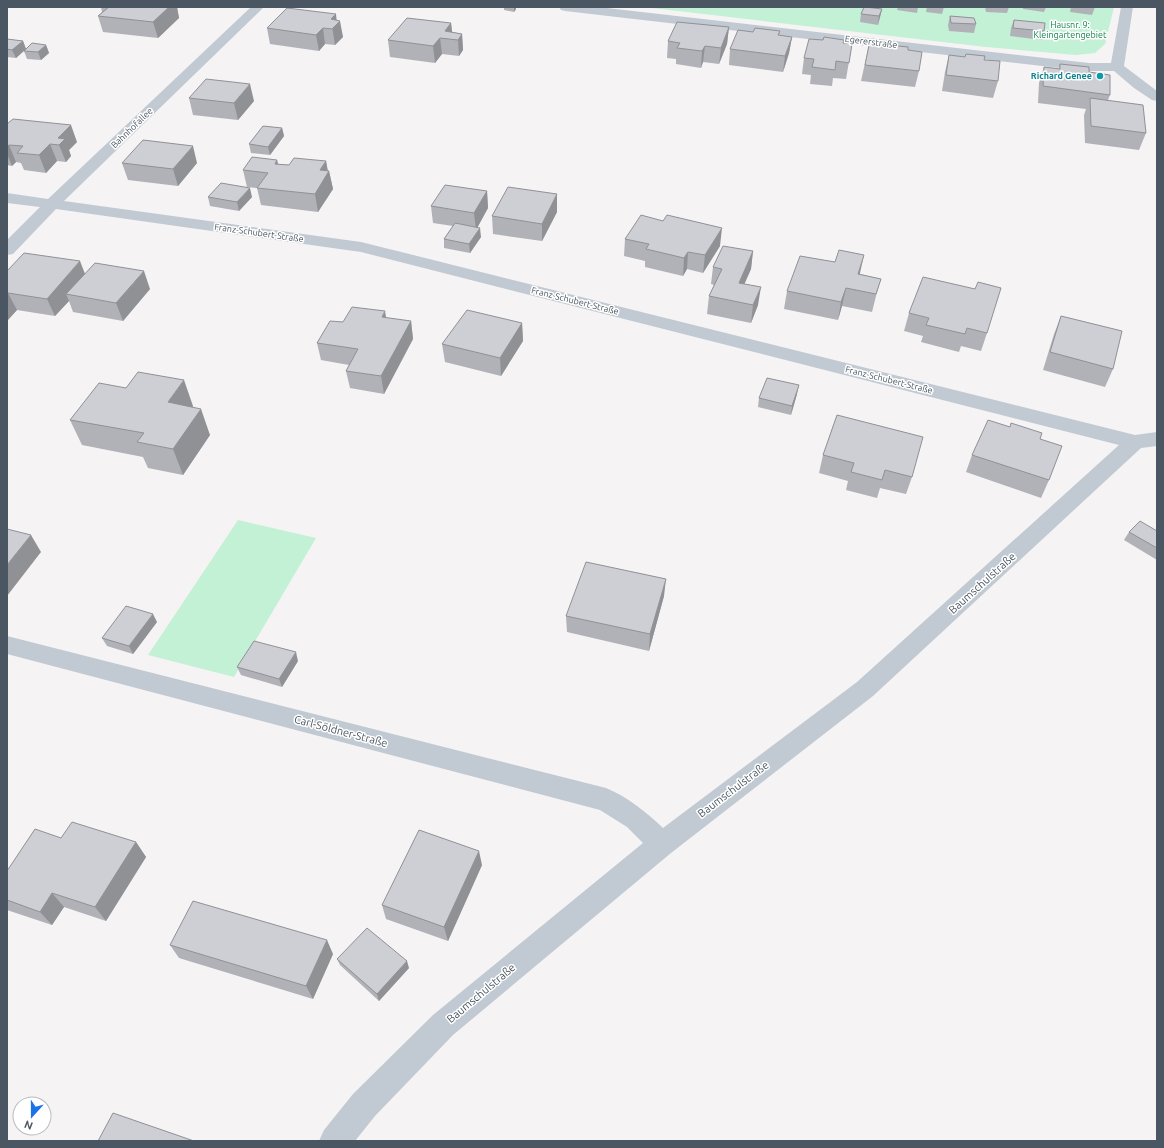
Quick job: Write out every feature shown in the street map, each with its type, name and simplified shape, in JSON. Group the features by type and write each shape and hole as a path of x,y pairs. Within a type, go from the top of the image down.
{"street":[{"name":"Bahnhofallee","path":"7,250 52,204 258,7"},
{"name":"Egererstraße","path":"565,7 1052,63 1089,67 1117,67"},
{"path":"1126,7 1117,67 1157,97"},
{"name":"Franz-Schubert-Straße","path":"7,198 361,247 1146,441"},
{"name":"Baumschulstraße","path":"336,1141 364,1105 442,1025 662,844 865,689 1146,441"},
{"name":"Carl-Söldner-Straße","path":"7,645 606,800 636,819 662,844"}],"green space":[{"name":"Hausnr. 9: Kleingartengebiet","path":"643,7 1114,7 1105,44 1095,53 1076,55 986,47"},
{"path":"238,520 316,538 234,677 148,655"}],"building":[{"path":"109,7 169,7 153,22 98,16"},
{"path":"864,7 882,9 879,16 861,14"},
{"path":"287,8 336,14 331,19 340,21 332,29 323,28 316,35 267,28"},
{"path":"950,16 974,18 976,24 951,23"},
{"path":"407,18 451,23 445,31 462,34 458,40 440,38 433,46 388,40"},
{"path":"1014,20 1045,23 1044,31 1013,28"},
{"path":"677,22 729,27 721,48 705,46 702,51 677,48 680,43 668,41"},
{"path":"755,28 780,31 778,35 792,37 785,56 730,49 738,30 753,32"},
{"path":"824,37 844,40 843,43 852,44 849,63 836,61 835,70 812,67 814,59 804,58 809,39 823,40"},
{"path":"7,39 23,41 12,50 7,49"},
{"path":"32,43 46,45 38,52 24,51"},
{"path":"869,45 888,48 888,45 908,47 908,50 922,52 919,71 865,65"},
{"path":"966,54 985,56 984,60 1000,61 998,81 946,75 949,55 965,57"},
{"path":"1060,64 1089,67 1089,72 1110,75 1110,95 1043,86 1044,67 1060,69"},
{"path":"206,79 250,84 234,103 189,98"},
{"path":"1090,98 1143,105 1146,133 1091,126"},
{"path":"13,119 71,125 58,138 65,139 59,145 50,144 39,155 17,153 23,146 9,145 7,147 7,124"},
{"path":"263,126 282,128 268,147 249,144"},
{"path":"143,140 193,146 173,169 122,163"},
{"path":"252,157 277,160 275,164 289,165 294,158 326,161 320,170 329,171 315,194 257,188 268,173 243,170"},
{"path":"221,183 250,188 237,202 208,197"},
{"path":"445,185 487,191 474,213 431,206"},
{"path":"508,187 557,194 542,224 492,216"},
{"path":"641,215 663,221 667,215 722,228 705,255 688,252 684,258 646,249 649,244 625,239"},
{"path":"455,223 480,228 469,244 444,239"},
{"path":"723,246 753,251 739,283 761,287 753,305 709,296 722,269 713,267"},
{"path":"839,250 864,255 858,274 881,279 876,294 846,288 841,302 787,291 800,256 835,262"},
{"path":"24,253 80,261 47,299 7,294 7,271"},
{"path":"95,263 144,271 116,303 66,294"},
{"path":"923,277 975,289 978,282 1001,288 987,333 967,328 965,334 926,325 929,318 909,313"},
{"path":"352,307 385,311 382,317 411,321 381,376 346,371 358,349 317,343 330,321 343,322"},
{"path":"467,310 522,323 500,358 442,344"},
{"path":"1061,316 1122,331 1113,369 1050,352"},
{"path":"138,372 184,380 168,402 201,409 173,449 137,442 144,433 70,420 99,383 126,388"},
{"path":"767,378 799,385 792,406 759,398"},
{"path":"837,415 923,437 912,477 885,470 882,480 851,472 854,463 823,455"},
{"path":"988,420 1010,427 1011,423 1042,433 1040,439 1062,446 1049,480 972,455"},
{"path":"1140,521 1157,531 1157,548 1129,532"},
{"path":"7,529 31,535 7,565"},
{"path":"586,562 666,579 650,634 566,616"},
{"path":"126,606 153,614 129,646 102,638"},
{"path":"254,641 296,652 279,679 237,667"},
{"path":"72,822 136,842 95,907 52,893 40,912 7,900 7,871 35,829 61,838"},
{"path":"419,830 479,851 444,927 382,905"},
{"path":"193,901 327,940 306,986 170,945"},
{"path":"367,928 407,961 377,994 337,959"},
{"path":"113,1113 194,1141 98,1141"}],"place":[{"name":"Richard Genee","path":"1100,76"}]}
